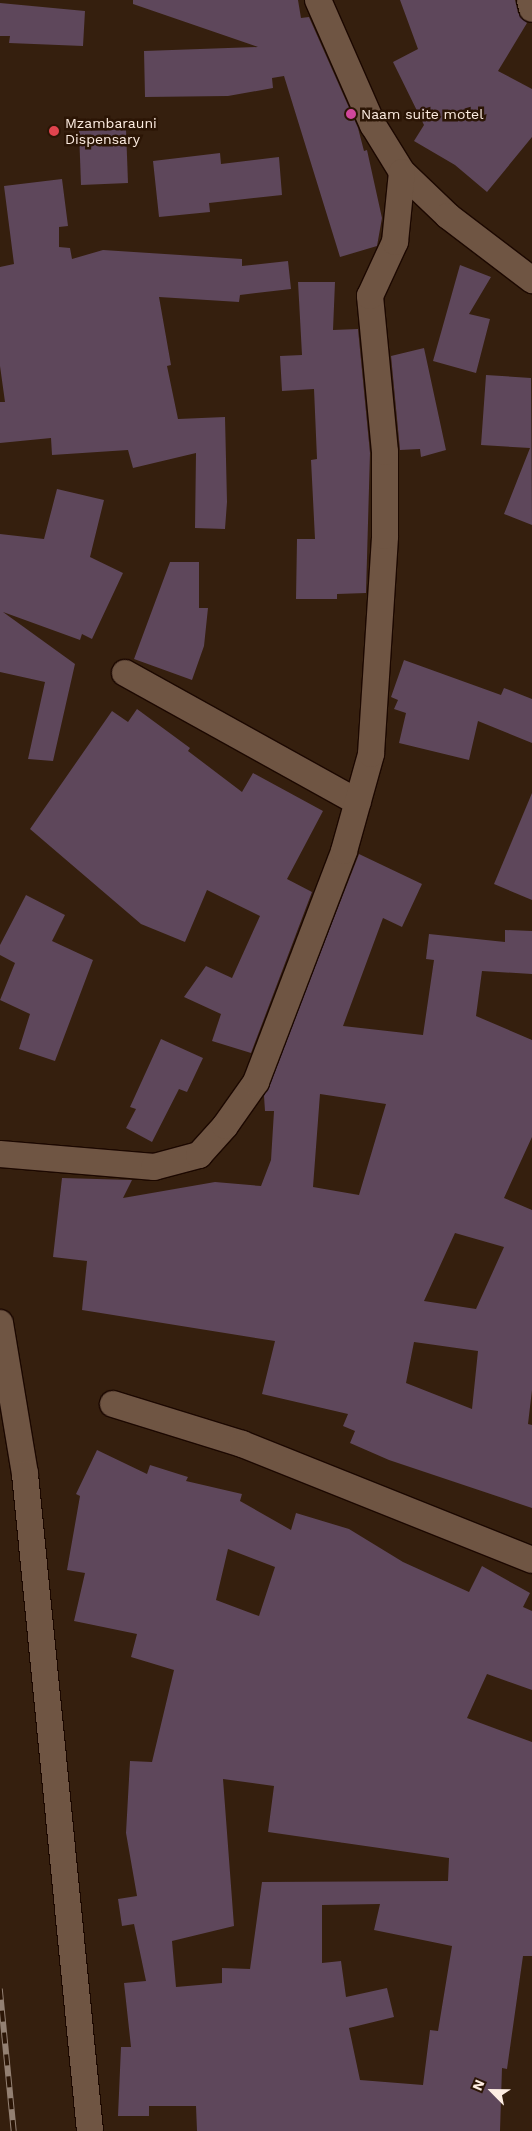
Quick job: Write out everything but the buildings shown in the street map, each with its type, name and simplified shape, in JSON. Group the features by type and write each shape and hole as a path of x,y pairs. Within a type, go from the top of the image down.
{"street":[{"path":"318,0 373,125 402,172 448,216 532,280"},
{"path":"530,0 532,8"},
{"path":"0,1154 154,1167 199,1155 225,1126 256,1082 344,851 371,754 386,536 385,452 370,296 395,242 402,172"},
{"path":"125,673 358,802"},
{"path":"0,1322 25,1474 90,2131"},
{"path":"113,1404 242,1444 532,1560"}],"railway":[{"path":"0,1989 14,2131"}],"place":[{"name":"Naam suite motel","path":"351,114"},
{"name":"Mzambarauni Dispensary","path":"54,131"}]}
